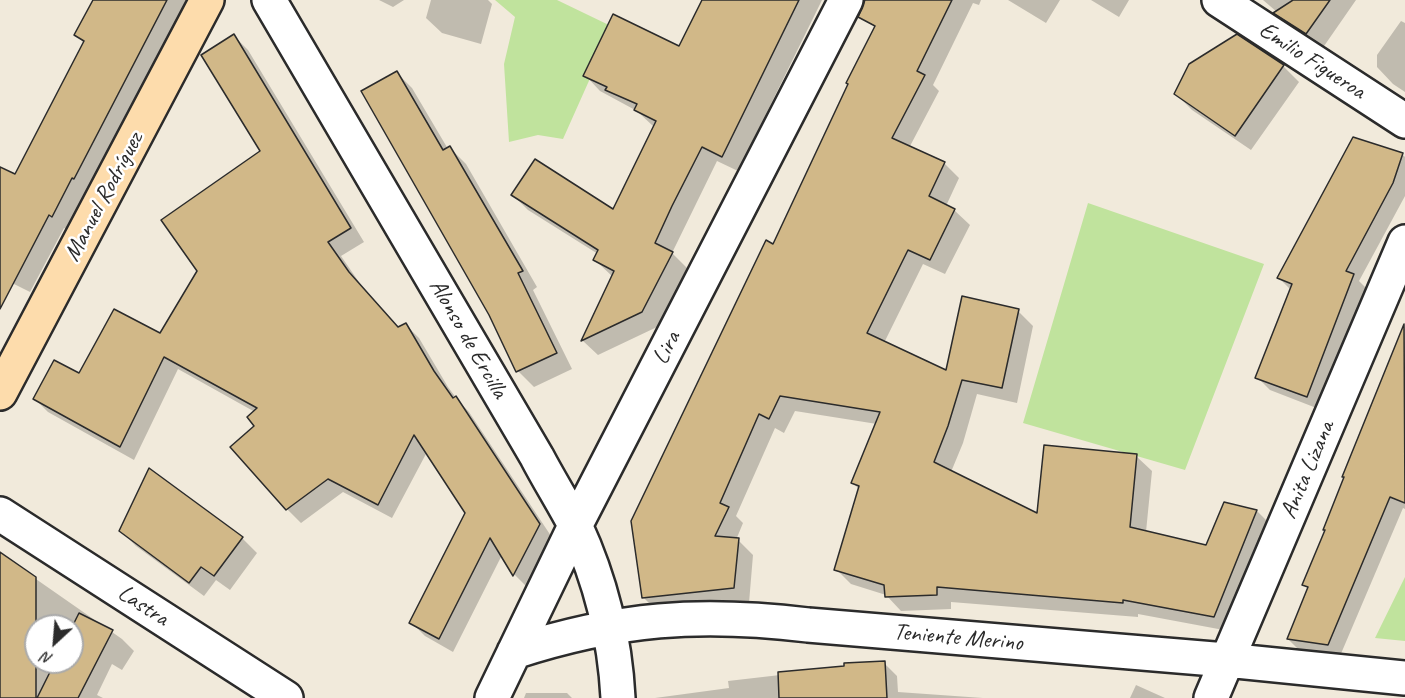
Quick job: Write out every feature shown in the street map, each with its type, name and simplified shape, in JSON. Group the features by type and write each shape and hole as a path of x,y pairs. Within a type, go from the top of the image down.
{"main road":[{"name":"Manuel Rodríguez","path":"0,393 207,0"}],"street":[{"name":"Alonso de Ercilla","path":"269,0 575,526 595,575 609,627 617,673 618,698"},
{"name":"Lira","path":"492,698 575,526 846,0"},
{"name":"Emilio Figueroa","path":"1219,0 1405,121"},
{"name":"Anita Lizana","path":"1211,698 1405,242"},
{"name":"Lastra","path":"0,514 286,698"},
{"name":"Teniente Merino","path":"514,652 561,637 658,620 759,619 808,626 1226,660 1405,678"}],"green space":[{"path":"495,0 557,0 613,27 563,139 538,135 509,142 504,64 515,17"},
{"path":"1088,203 1264,264 1185,470 1023,423"},
{"path":"1405,577 1405,641 1375,638"}],"building":[{"path":"93,0 167,0 74,179 72,178 52,217 49,215 0,309 0,167 15,174 84,41 74,35"},
{"path":"702,0 799,0 722,157 702,147 672,206 655,243 673,252 642,312 581,341 614,271 593,260 598,250 511,195 535,159 613,209 656,121 634,110 637,104 605,90 607,87 583,76 613,14 679,46"},
{"path":"865,0 952,0 917,71 925,75 892,138 945,162 929,196 955,209 930,260 908,250 867,333 946,370 962,296 1019,309 1002,388 962,380 934,462 1037,513 1044,445 1137,454 1130,527 1206,545 1224,502 1257,510 1214,617 1123,600 1123,603 937,587 937,595 885,597 884,585 834,570 859,486 851,483 880,412 780,396 769,419 759,414 720,503 729,507 715,536 739,538 734,588 642,598 631,521 766,240 773,244 848,84 846,83 875,26 858,17"},
{"path":"1293,0 1330,0 1306,34 1273,13"},
{"path":"234,34 351,228 328,242 349,272 398,327 406,323 434,371 453,398 456,396 540,524 513,576 490,538 439,639 409,623 465,513 414,435 378,505 328,479 286,510 230,447 254,426 247,417 257,408 164,357 120,447 33,399 54,360 79,373 114,309 160,333 197,271 161,220 260,151 201,55"},
{"path":"1237,34 1284,65 1235,136 1174,94 1189,64"},
{"path":"397,71 443,150 450,146 523,271 518,273 557,353 516,372 489,315 361,91"},
{"path":"1353,137 1403,153 1393,183 1346,271 1354,274 1307,397 1255,378 1292,284 1277,278"},
{"path":"1404,324 1405,503 1390,497 1328,645 1287,639 1308,587 1302,585 1325,530 1323,530 1344,477 1342,477"},
{"path":"149,468 243,537 214,576 201,567 189,583 119,531"},
{"path":"0,552 36,577 36,614 24,614 24,674 36,674 36,698 0,698"},
{"path":"84,616 113,630 78,698 37,698 49,674 84,674"},
{"path":"885,661 887,698 779,698 778,672 844,666 844,663"}]}
